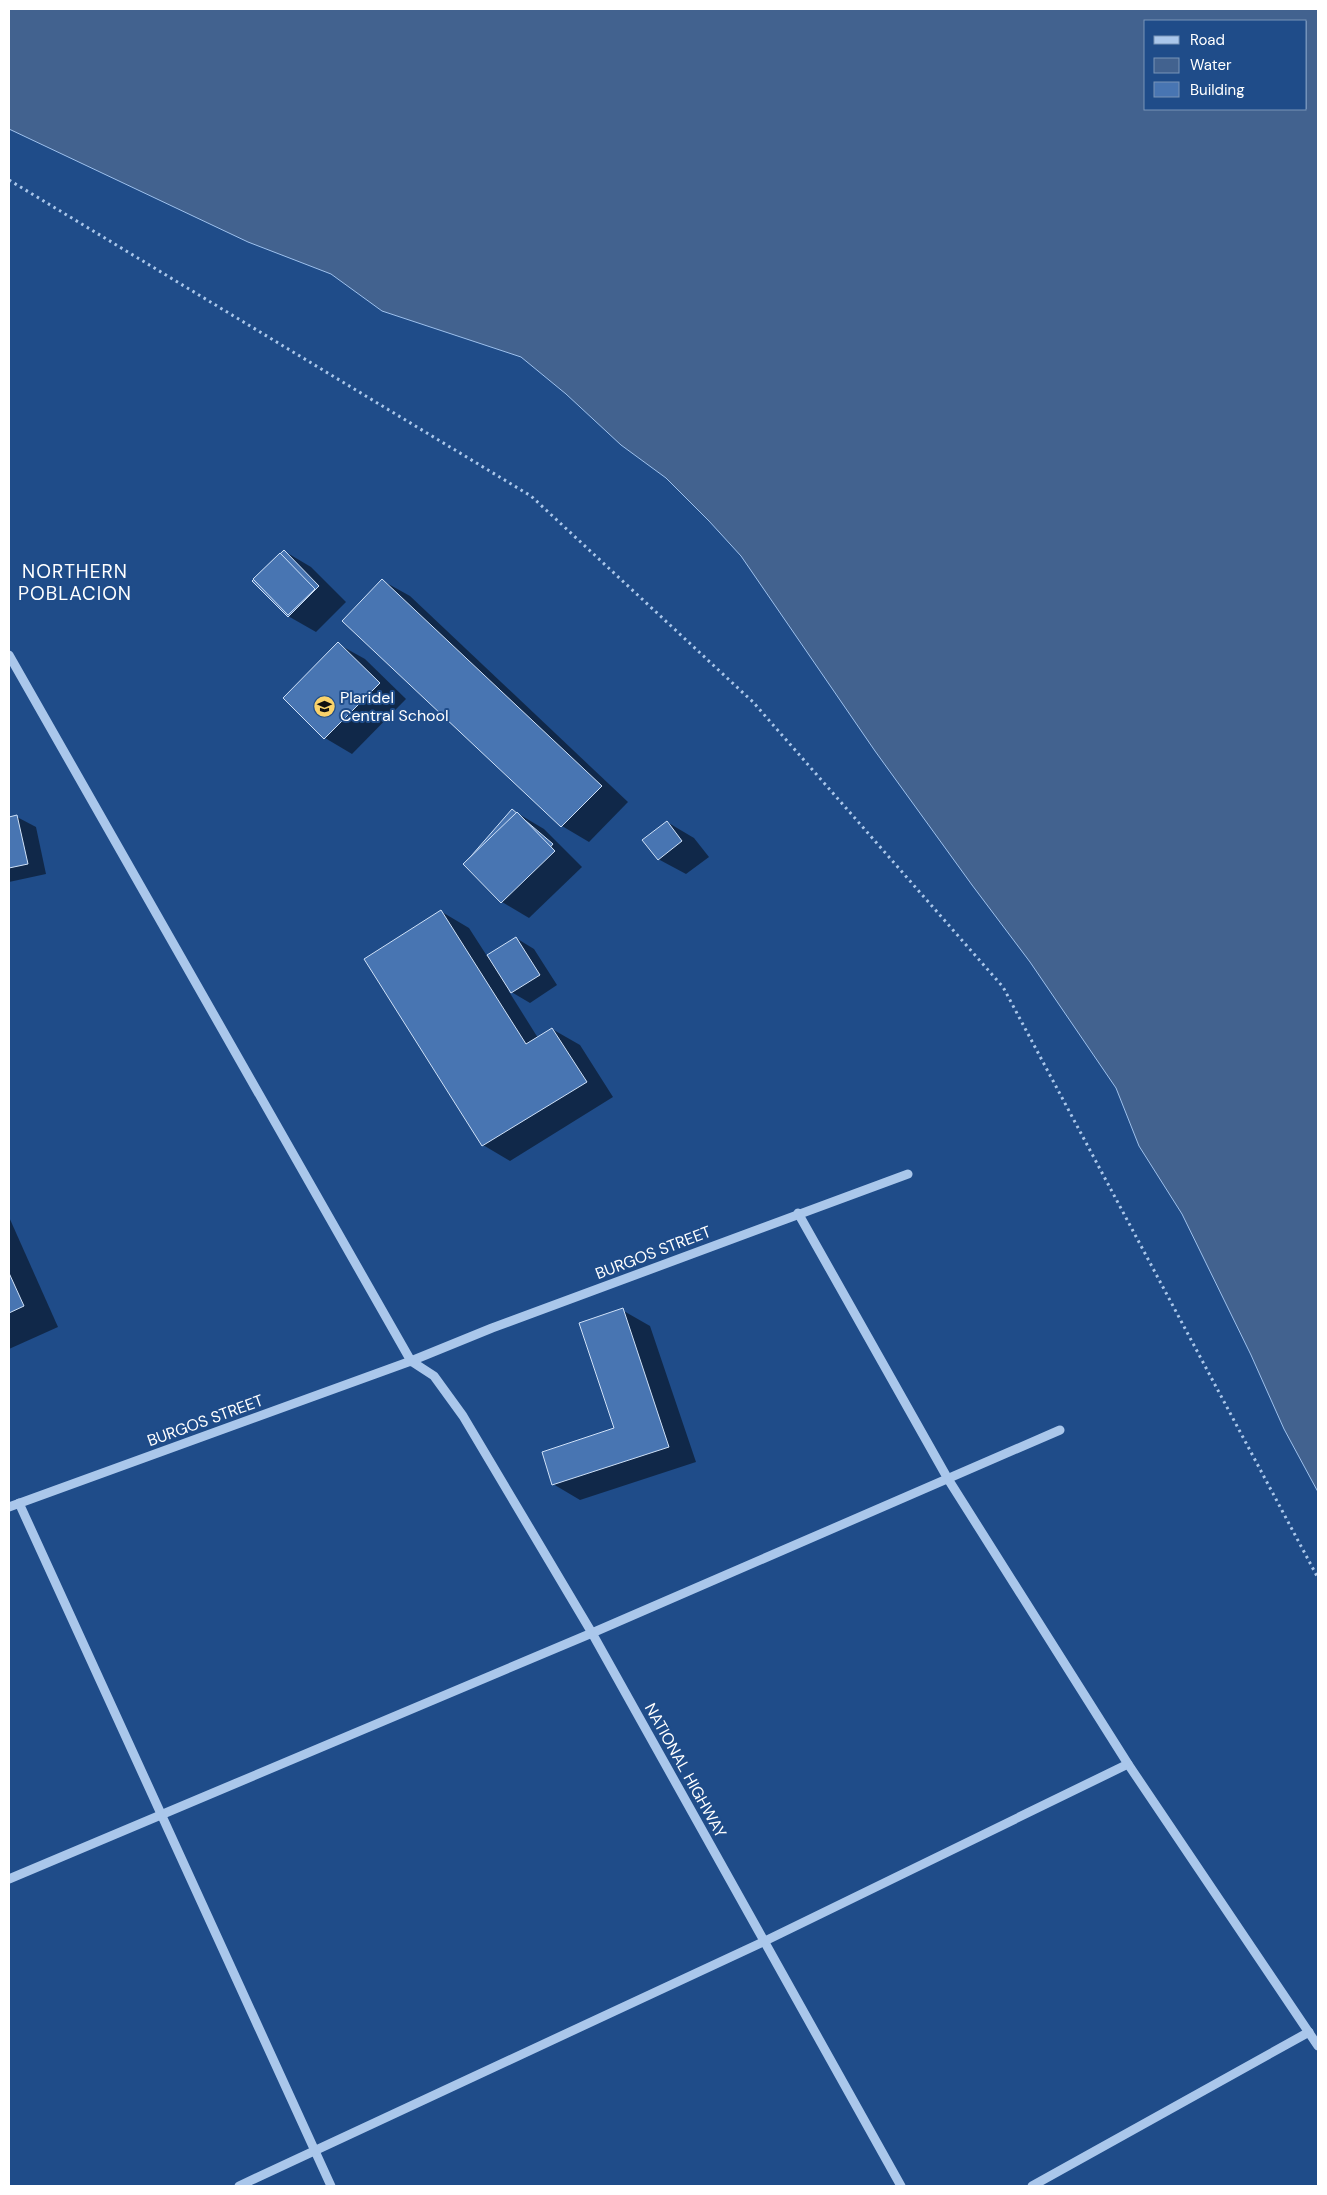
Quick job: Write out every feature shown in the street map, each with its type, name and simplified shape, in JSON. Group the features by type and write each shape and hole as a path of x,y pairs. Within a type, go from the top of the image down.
{"street":[{"path":"9,655 411,1361"},
{"name":"BURGOS STREET","path":"9,1507 411,1361 492,1328 798,1213 908,1174"},
{"path":"798,1213 948,1479 1128,1764 1318,2046"},
{"name":"NATIONAL HIGHWAY","path":"411,1361 434,1376 463,1416 592,1633 901,2186"},
{"path":"9,1879 592,1633 1060,1430"},
{"path":"19,1503 331,2186"},
{"path":"239,2186 765,1942 1128,1764"},
{"path":"1032,2186 1309,2032"}],"path":[{"path":"9,180 531,496 753,702 1003,987 1318,1578"}],"water":[{"path":"9,9 1318,9 1318,1492 1284,1429 1251,1355 1182,1214 1139,1146 1116,1088 1030,962 875,751 741,556 666,478 621,445 566,394 521,357 382,311 331,274 248,242 9,129"}],"building":[{"path":"284,550 319,586 288,617 252,581"},
{"path":"280,553 315,589 288,615 253,579"},
{"path":"382,579 602,786 561,827 342,621"},
{"path":"338,642 380,683 324,739 283,698"},
{"path":"512,809 553,844 505,899 465,863"},
{"path":"517,812 555,851 501,903 463,864"},
{"path":"17,815 28,864 9,868 9,817"},
{"path":"667,821 682,841 658,860 642,840"},
{"path":"441,910 526,1044 552,1028 587,1082 482,1146 364,959"},
{"path":"516,937 540,975 511,993 487,955"},
{"path":"9,1273 24,1306 9,1313"},
{"path":"623,1308 669,1447 552,1485 542,1452 614,1428 579,1323"}],"place":[{"name":"Plaridel Central School","path":"324,706"}],"district":[{"name":"NORTHERN POBLACION","path":"75,582"}]}
